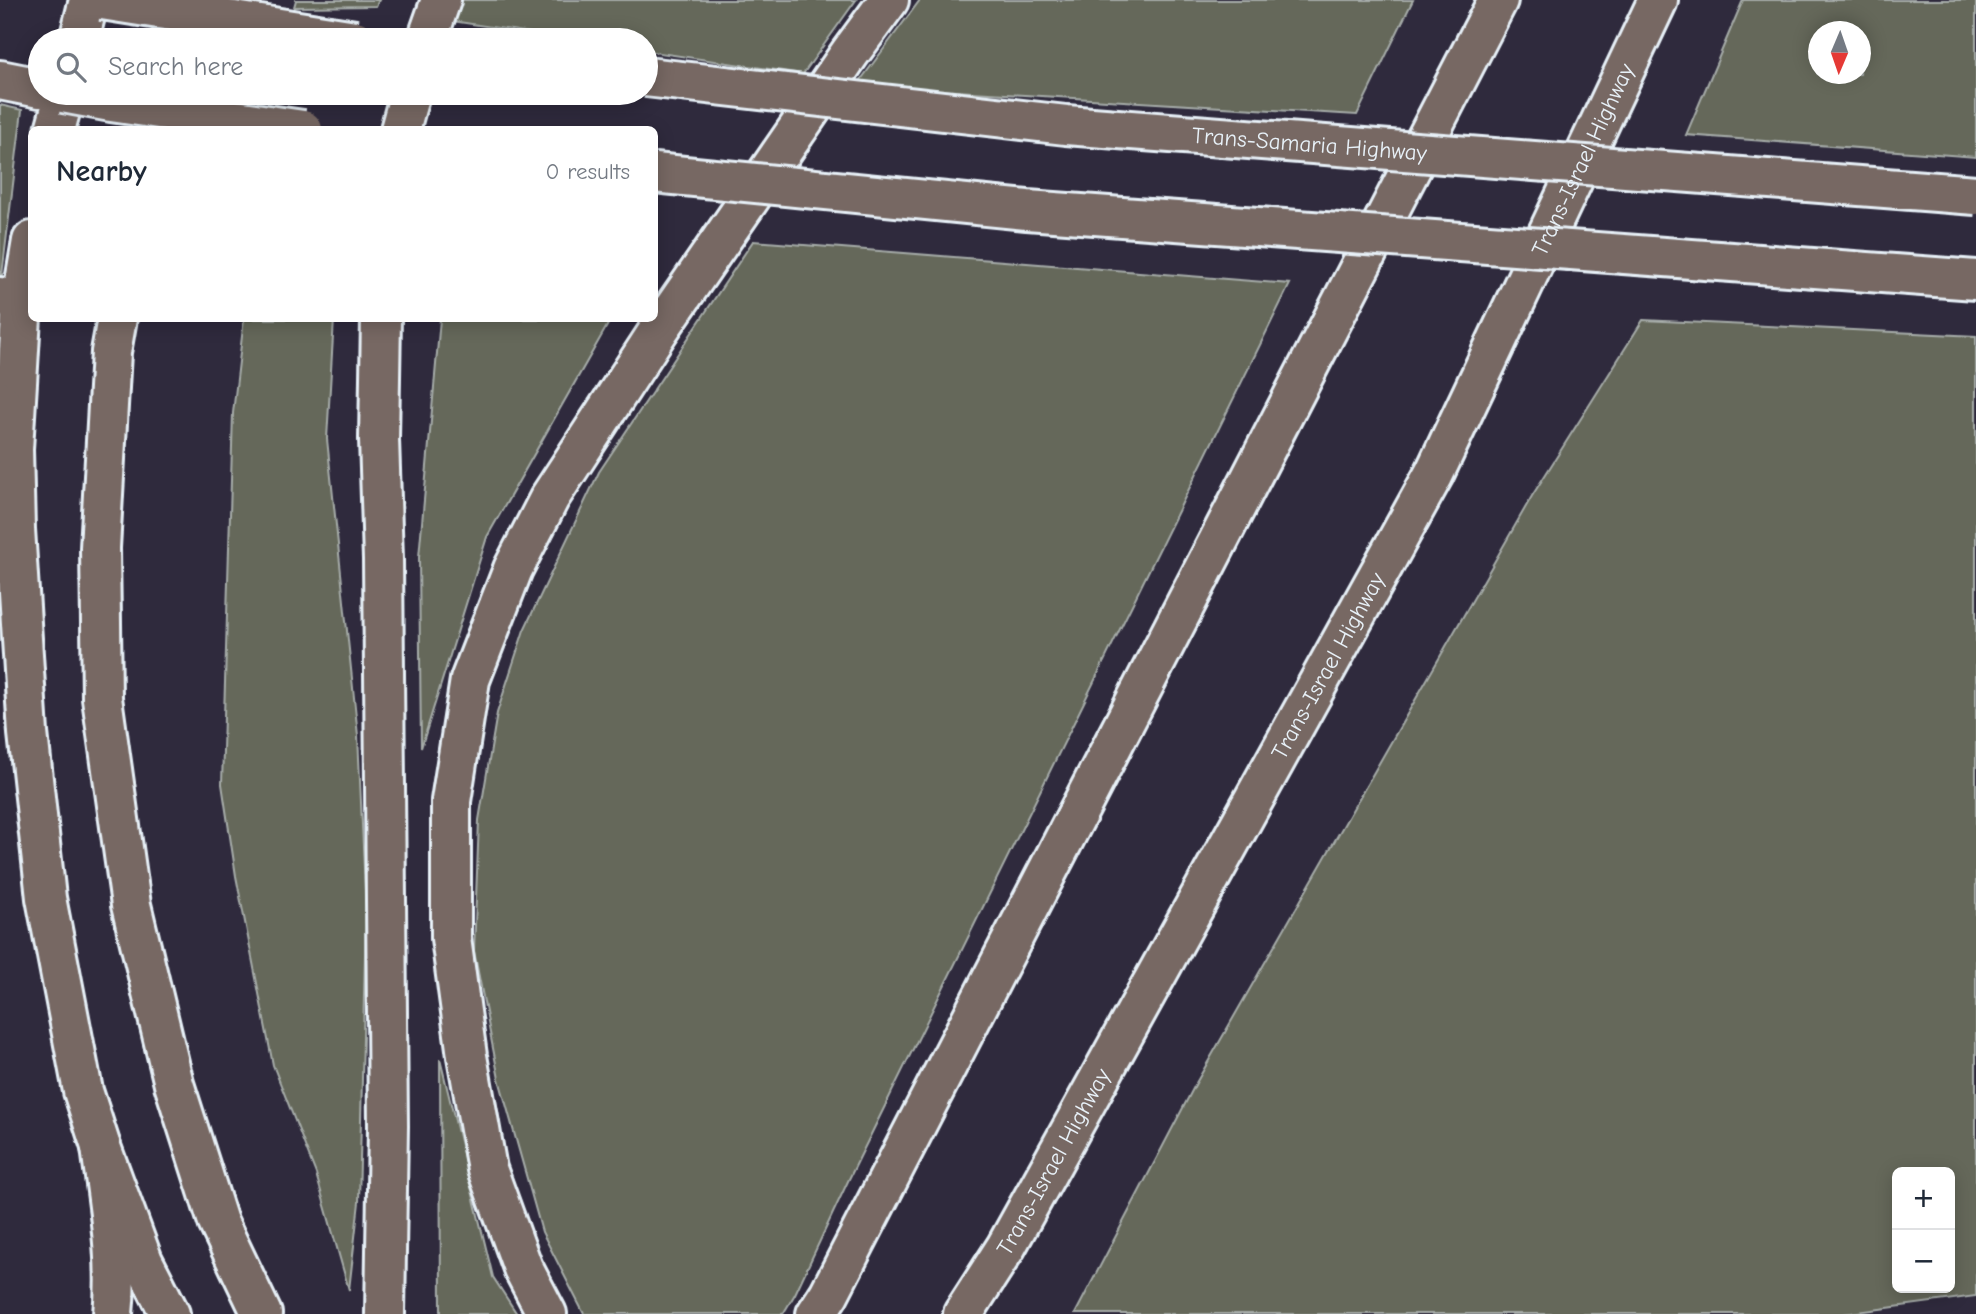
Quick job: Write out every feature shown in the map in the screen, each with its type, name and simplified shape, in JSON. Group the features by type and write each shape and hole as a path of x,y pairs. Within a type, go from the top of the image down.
{"main road":[{"path":"82,28 89,0"},
{"path":"102,0 279,28"},
{"path":"175,28 185,0"},
{"path":"431,28 441,0"},
{"path":"547,1314 523,1268 487,1169 467,1056 451,938 451,802 470,680 513,569 550,497 659,330 889,0"},
{"path":"816,1314 829,1294 1498,0"},
{"name":"Trans-Israel Highway","path":"963,1314 1006,1248 1434,474 1658,0"},
{"name":"Trans-Samaria Highway","path":"658,78 1066,125 1976,194"},
{"path":"0,80 28,86"},
{"path":"56,126 61,105"},
{"path":"132,105 276,126"},
{"path":"151,126 155,105"},
{"path":"401,126 407,105"},
{"path":"658,173 1027,209 1976,281"},
{"path":"28,258 18,299 13,449 15,529 28,733 46,898 83,1091 143,1261 170,1314"},
{"path":"116,322 111,352 100,548 102,698 131,905 174,1084 218,1222 262,1314"},
{"path":"381,322 379,439 383,559 388,1126 385,1314"},
{"path":"0,401 13,449"},
{"path":"101,1147 113,1242 116,1289 113,1314"}],"green space":[{"path":"296,0 379,0 376,6 294,7"},
{"path":"461,0 856,0 803,74 658,53 658,28 498,28 452,21"},
{"path":"920,0 1413,0 1357,115 857,85"},
{"path":"1743,0 1976,0 1976,157 1686,135"},
{"path":"0,105 22,110 2,275 0,275"},
{"path":"753,241 1290,284 783,1314 584,1314 542,1232 499,1079 474,951 479,820 497,713 524,630 599,472"},
{"path":"1643,320 1976,336 1976,1296 1843,1314 1075,1314 1196,1083 1532,496"},
{"path":"244,322 334,322 327,439 358,736 366,913 359,1202 349,1290 316,1174 273,1065 236,876 222,784 233,413"},
{"path":"440,322 609,322 487,537 421,748 419,557"},
{"path":"440,1059 493,1277 517,1314 441,1314"}]}
